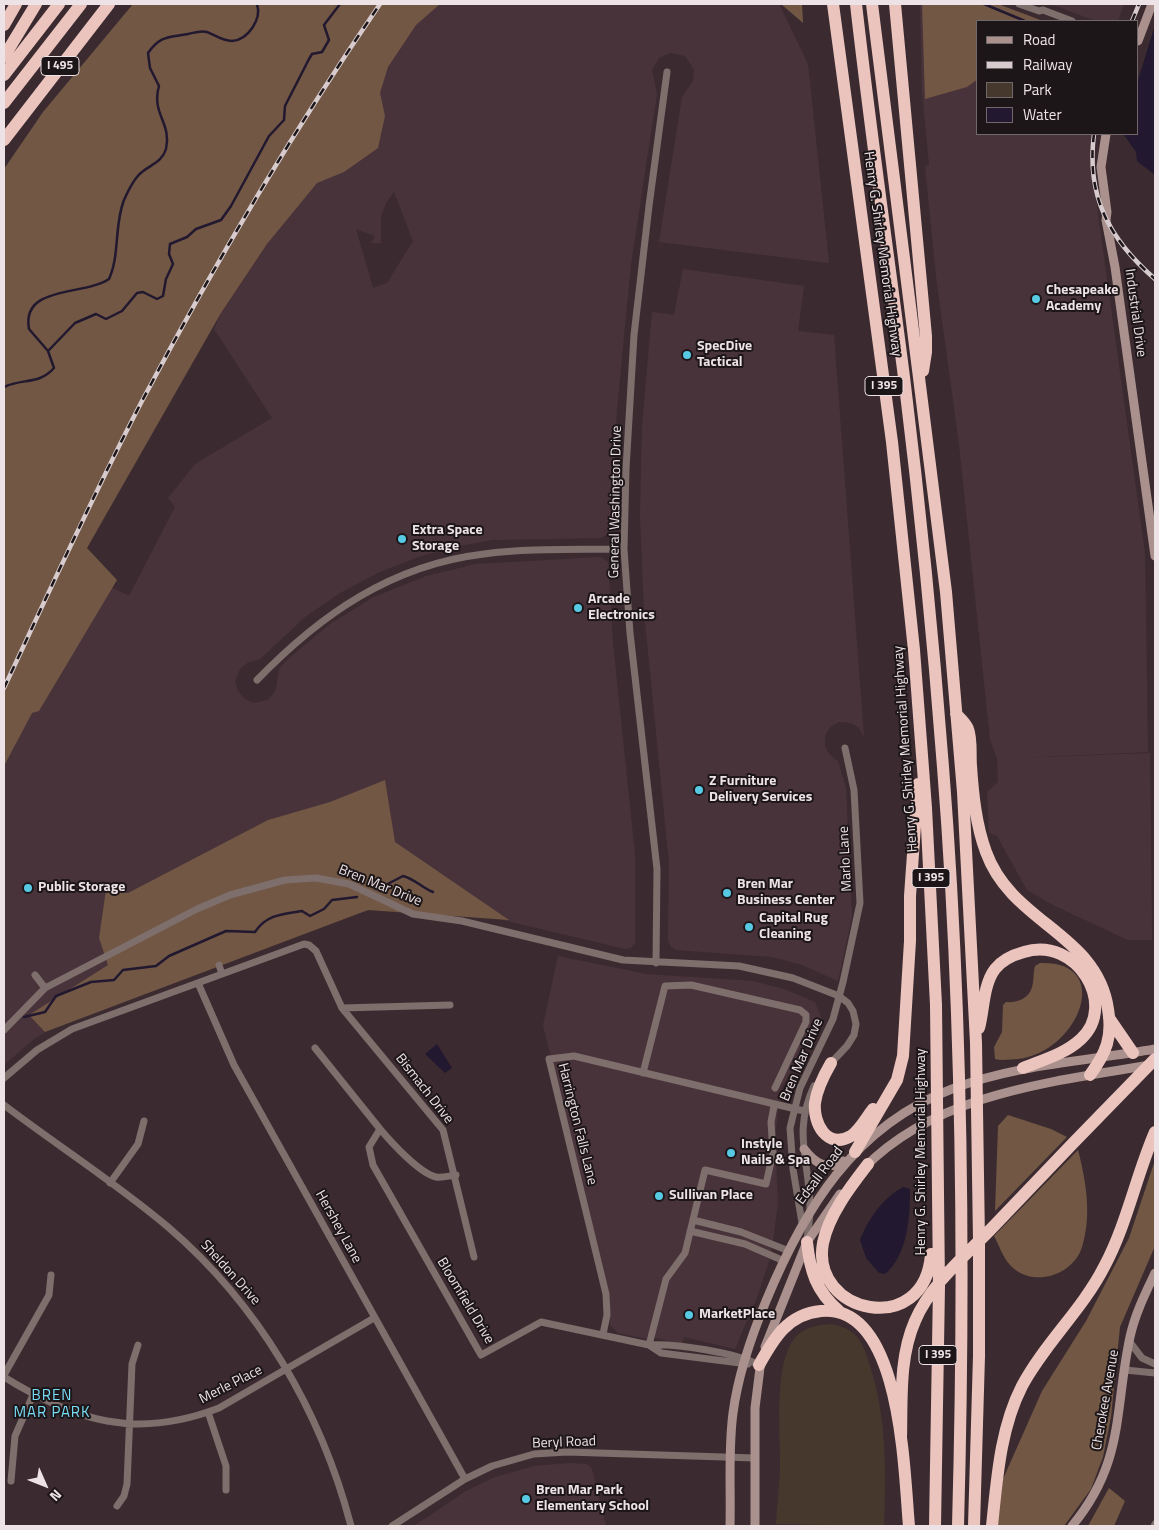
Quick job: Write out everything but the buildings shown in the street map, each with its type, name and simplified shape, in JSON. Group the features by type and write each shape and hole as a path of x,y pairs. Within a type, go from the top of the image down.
{"highway":[{"path":"4,25 16,4"},
{"path":"4,57 36,4"},
{"path":"4,75 59,4"},
{"path":"4,103 80,4"},
{"name":"I 495","path":"4,140 109,4"},
{"path":"829,4 835,22"},
{"name":"Henry G. Shirley Memorial Highway","path":"833,4 892,442 914,650 922,751 936,1005 938,1381 935,1526"},
{"path":"856,4 920,517 943,768 956,982 960,1132 963,1284 958,1526"},
{"name":"Henry G. Shirley Memorial Highway","path":"872,4 921,380 946,592 956,714 976,1042 979,1356 974,1526"},
{"path":"895,4 926,336 926,352 921,380"},
{"path":"956,714 968,728 974,801 986,852 994,868 1002,882 1020,904 1065,939 1090,963 1107,997 1110,1029 1104,1056 1090,1075"},
{"path":"852,1155 897,1080 903,1056 906,1024 910,896 922,751"},
{"path":"976,1042 985,995 995,970 1012,955 1034,949 1054,950 1072,960 1088,978 1094,998 1089,1029 1081,1039 1063,1052 1023,1068"},
{"path":"1110,1018 1133,1053"},
{"path":"831,1063 819,1088 816,1101 816,1118 824,1134 839,1139 846,1138 857,1131 890,1081 906,1024"},
{"path":"901,1438 903,1371 914,1322 925,1302 941,1282 1010,1208 1155,1059"},
{"path":"992,1526 998,1470 1012,1410 1022,1386 1090,1292 1104,1268 1126,1218 1155,1132"},
{"path":"868,1164 852,1184 829,1225 823,1250 826,1273 837,1290 850,1300 865,1306 880,1308 898,1304 920,1291 927,1280 930,1267 936,1184"},
{"path":"807,1242 812,1276 818,1290 843,1314 865,1328 878,1348 890,1380 901,1438 908,1526"},
{"path":"759,1365 773,1339 797,1317 810,1312 829,1310 843,1314"}],"main road":[{"path":"1139,38 1152,4"},
{"name":"Industrial Drive","path":"1106,135 1101,167 1107,212 1106,220 1116,276 1155,556"},
{"name":"Edsall Road","path":"730,1526 730,1457 733,1413 745,1361 756,1327 784,1261 810,1208 852,1155 894,1120 950,1090 1023,1068 1155,1049"},
{"name":"Edsall Road","path":"756,1526 755,1408 759,1365 775,1318 807,1242 827,1210 868,1164 898,1138 954,1108 1038,1084 1155,1064"},
{"path":"804,1149 816,1162 827,1166 839,1164 852,1155"},
{"path":"802,1223 807,1242"},
{"name":"Cherokee Avenue","path":"1072,1526 1091,1503 1105,1474 1117,1431 1129,1341 1140,1303 1155,1273"}],"street":[{"path":"1019,4 1039,11 1043,10 1069,20"},
{"name":"General Washington Drive","path":"656,963 657,869 630,633 624,549 626,469 634,335 667,72"},
{"path":"257,680 296,640 326,616 366,592 408,573 482,554 514,551 624,549"},
{"name":"Marlo Lane","path":"839,996 858,914 860,895 854,790 846,748"},
{"name":"Bren Mar Drive","path":"4,1030 45,988 208,904 230,895 299,878 325,878 349,884 413,914 462,921 623,960 762,970 793,978 839,996 848,1003 853,1011 856,1029 847,1046 816,1083 804,1111 802,1129 810,1208 807,1242"},
{"name":"Bismach Drive","path":"222,974 304,944 309,945 316,951 342,1008 443,1130 456,1175 474,1257"},
{"path":"4,1078 37,1050 72,1029 222,974 219,965"},
{"path":"35,975 45,988"},
{"name":"Hershey Lane","path":"198,983 234,1065 465,1479"},
{"path":"643,1073 665,986 691,985 800,1010 806,1015 806,1022 775,1088"},
{"name":"Bren Mar Drive","path":"802,1223 793,1169 790,1128 800,1088 827,1034 839,996"},
{"path":"342,1008 450,1005"},
{"path":"315,1048 395,1147 436,1177 456,1175"},
{"name":"Harrington Falls Lane","path":"603,1334 607,1315 606,1294 549,1059 574,1056 774,1106 804,1111"},
{"name":"Sheldon Drive","path":"4,1105 168,1227 211,1268 253,1318 288,1369 329,1455 351,1526"},
{"path":"649,1345 666,1278 671,1269 683,1258 705,1170 766,1184 773,1153 771,1122 774,1106"},
{"path":"110,1183 138,1144 144,1121"},
{"name":"Bloomfield Drive","path":"380,1129 369,1147 373,1165 480,1355 541,1322 649,1345 664,1344 759,1365"},
{"path":"693,1220 741,1232 789,1251"},
{"path":"690,1231 745,1244 784,1261"},
{"path":"4,1376 48,1296 51,1274"},
{"name":"Merle Place","path":"4,1376 33,1395 82,1416 130,1423 162,1422 208,1412 243,1396 374,1318"},
{"path":"1129,1341 1142,1358 1155,1364"},
{"path":"117,1506 124,1496 127,1484 132,1364 138,1345"},
{"path":"1125,1370 1155,1373"},
{"path":"11,1481 15,1436 33,1395"},
{"path":"208,1412 226,1466 226,1490"},
{"name":"Beryl Road","path":"392,1526 465,1479 492,1466 534,1454 567,1452 755,1458"}],"shaded area":[{"path":"133,4 440,4 416,25 388,67 380,93 385,116 378,148 344,172 317,183 267,244 221,313 87,548 117,580 39,711 32,713 4,766 4,169 43,112"},
{"path":"412,4 779,4 808,64 829,263 659,242 682,97 693,81 694,70 685,56 670,53 659,58 652,70 657,94 631,264 617,409 611,528 608,534 601,538 492,540 418,557 380,572 340,593 305,617 260,659 247,663 240,669 235,681 238,691 245,699 253,703 268,700 276,690 279,669 289,658 330,624 374,597 426,576 476,564 601,557 608,562 613,643 635,855 635,943 631,948 625,949 465,911 371,910 338,919 67,1019 34,1039 4,1065 4,752 87,575 129,596 175,507 168,498 195,464 272,418 214,329 221,313 267,244 288,218","holes":["394,192 413,241 387,283 373,288 356,229 375,236 371,243 381,243 381,216 386,203"]},
{"path":"781,4 802,4 803,23"},
{"path":"920,4 989,4 979,20 976,20 976,135 1096,135 1093,178 1145,553 1148,752 1016,758 1150,753 1152,940 1128,940 1055,906 1027,890 997,836 989,833 987,792 998,782 997,759 990,739 959,444 936,276 925,166 929,165 922,90"},
{"path":"922,4 998,4 1040,20 976,20 976,80 967,87 925,99"},
{"path":"1050,4 1124,4 1118,20 1093,20"},
{"path":"683,269 804,286 798,331 834,335 864,737 859,728 851,723 839,722 830,727 825,736 825,747 830,755 838,761 846,788 852,916 838,981 802,965 772,957 676,950 671,947 668,940 669,863 644,611 640,514 642,426 652,312 674,315"},
{"path":"385,780 395,842 509,920 368,910 45,1032 29,1015 108,965 99,938 106,890 128,893 268,820 330,802"},
{"path":"558,956 646,974 753,981 784,989 815,1002 822,1019 782,1087 779,1104 775,1138 778,1203 771,1255 758,1295 735,1349 684,1337 682,1344 648,1336 647,1339 618,1333 610,1325 610,1296 543,1025"},
{"path":"1040,963 1063,966 1077,976 1082,990 1080,1007 1072,1025 1058,1041 1040,1053 1018,1059 995,1059 994,1047 1002,1032 1003,1005 1006,1002 1014,1002 1028,995 1033,985 1035,966"},
{"path":"1008,1115 1051,1129 1067,1137 995,1211 998,1126"},
{"path":"1078,1150 1087,1198 1087,1223 1082,1247 1077,1257 1061,1272 1051,1276 1040,1277 1020,1273 1008,1263 994,1236"},
{"path":"1155,1160 1155,1246 1120,1327 1111,1417 1103,1457 1091,1489 1064,1526 996,1526 1003,1479 1042,1391 1086,1321 1129,1238"},
{"name":"Bren Mar Park Elementary School","path":"569,1463 587,1464 592,1469 606,1526 414,1526 466,1491 495,1477 534,1466"},
{"path":"1109,1488 1125,1501 1114,1526 1088,1526"}],"green space":[{"path":"832,1324 848,1330 861,1342 876,1386 884,1446 884,1526 776,1524 780,1470 779,1402 783,1366 787,1351 794,1339 802,1332 811,1327"}],"water":[{"path":"1155,25 1155,175 1137,161 1136,152 1124,135 1139,135 1139,77"},
{"path":"437,1044 452,1068 445,1073 425,1054"},
{"path":"903,1187 910,1189 908,1223 903,1246 893,1266 885,1274 879,1273 866,1258 860,1240 867,1224 877,1210 889,1197"}],"waterway":[{"path":"4,387 43,377 54,368 48,351 29,329 29,315 35,305 44,298 85,288 109,279 115,260 119,220 124,200 136,178 159,160 166,149 166,132 159,111 157,96 159,86 150,68 148,53 157,43 165,38 200,31 225,40 238,40 248,33 256,22 257,4"},
{"path":"48,351 75,323 96,314 106,319 122,311 137,293 143,292 157,299 163,296 166,279 173,264 169,254 170,244 187,237 196,229 221,220 231,206 269,136 284,120 285,106 309,59 312,54 322,52 329,40 324,25 340,4"},
{"path":"984,4 1023,20"},
{"path":"378,889 403,876 433,892"},
{"path":"24,1017 45,1012 56,996 91,982 114,980 123,970 156,966 169,956 226,931 255,932 259,926 275,916 302,911 310,916 324,909 332,900 357,897"}],"railway":[{"path":"4,688 106,472 169,350 255,199 316,100 380,4"},
{"path":"1132,20 1139,4"},
{"path":"1094,135 1092,156 1094,177 1104,215 1113,232 1125,248 1155,279"}],"place":[{"name":"Chesapeake Academy","path":"1036,299"},
{"name":"SpecDive Tactical","path":"687,355"},
{"name":"Extra Space Storage","path":"402,539"},
{"name":"Arcade Electronics","path":"578,608"},
{"name":"Z Furniture Delivery Services","path":"699,790"},
{"name":"Public Storage","path":"28,888"},
{"name":"Bren Mar Business Center","path":"727,893"},
{"name":"Capital Rug Cleaning","path":"749,927"},
{"name":"Instyle Nails & Spa","path":"731,1153"},
{"name":"Sullivan Place","path":"659,1196"},
{"name":"MarketPlace","path":"689,1315"},
{"name":"Bren Mar Park Elementary School","path":"526,1499"}],"district":[{"name":"BREN MAR PARK","path":"52,1404"}]}
